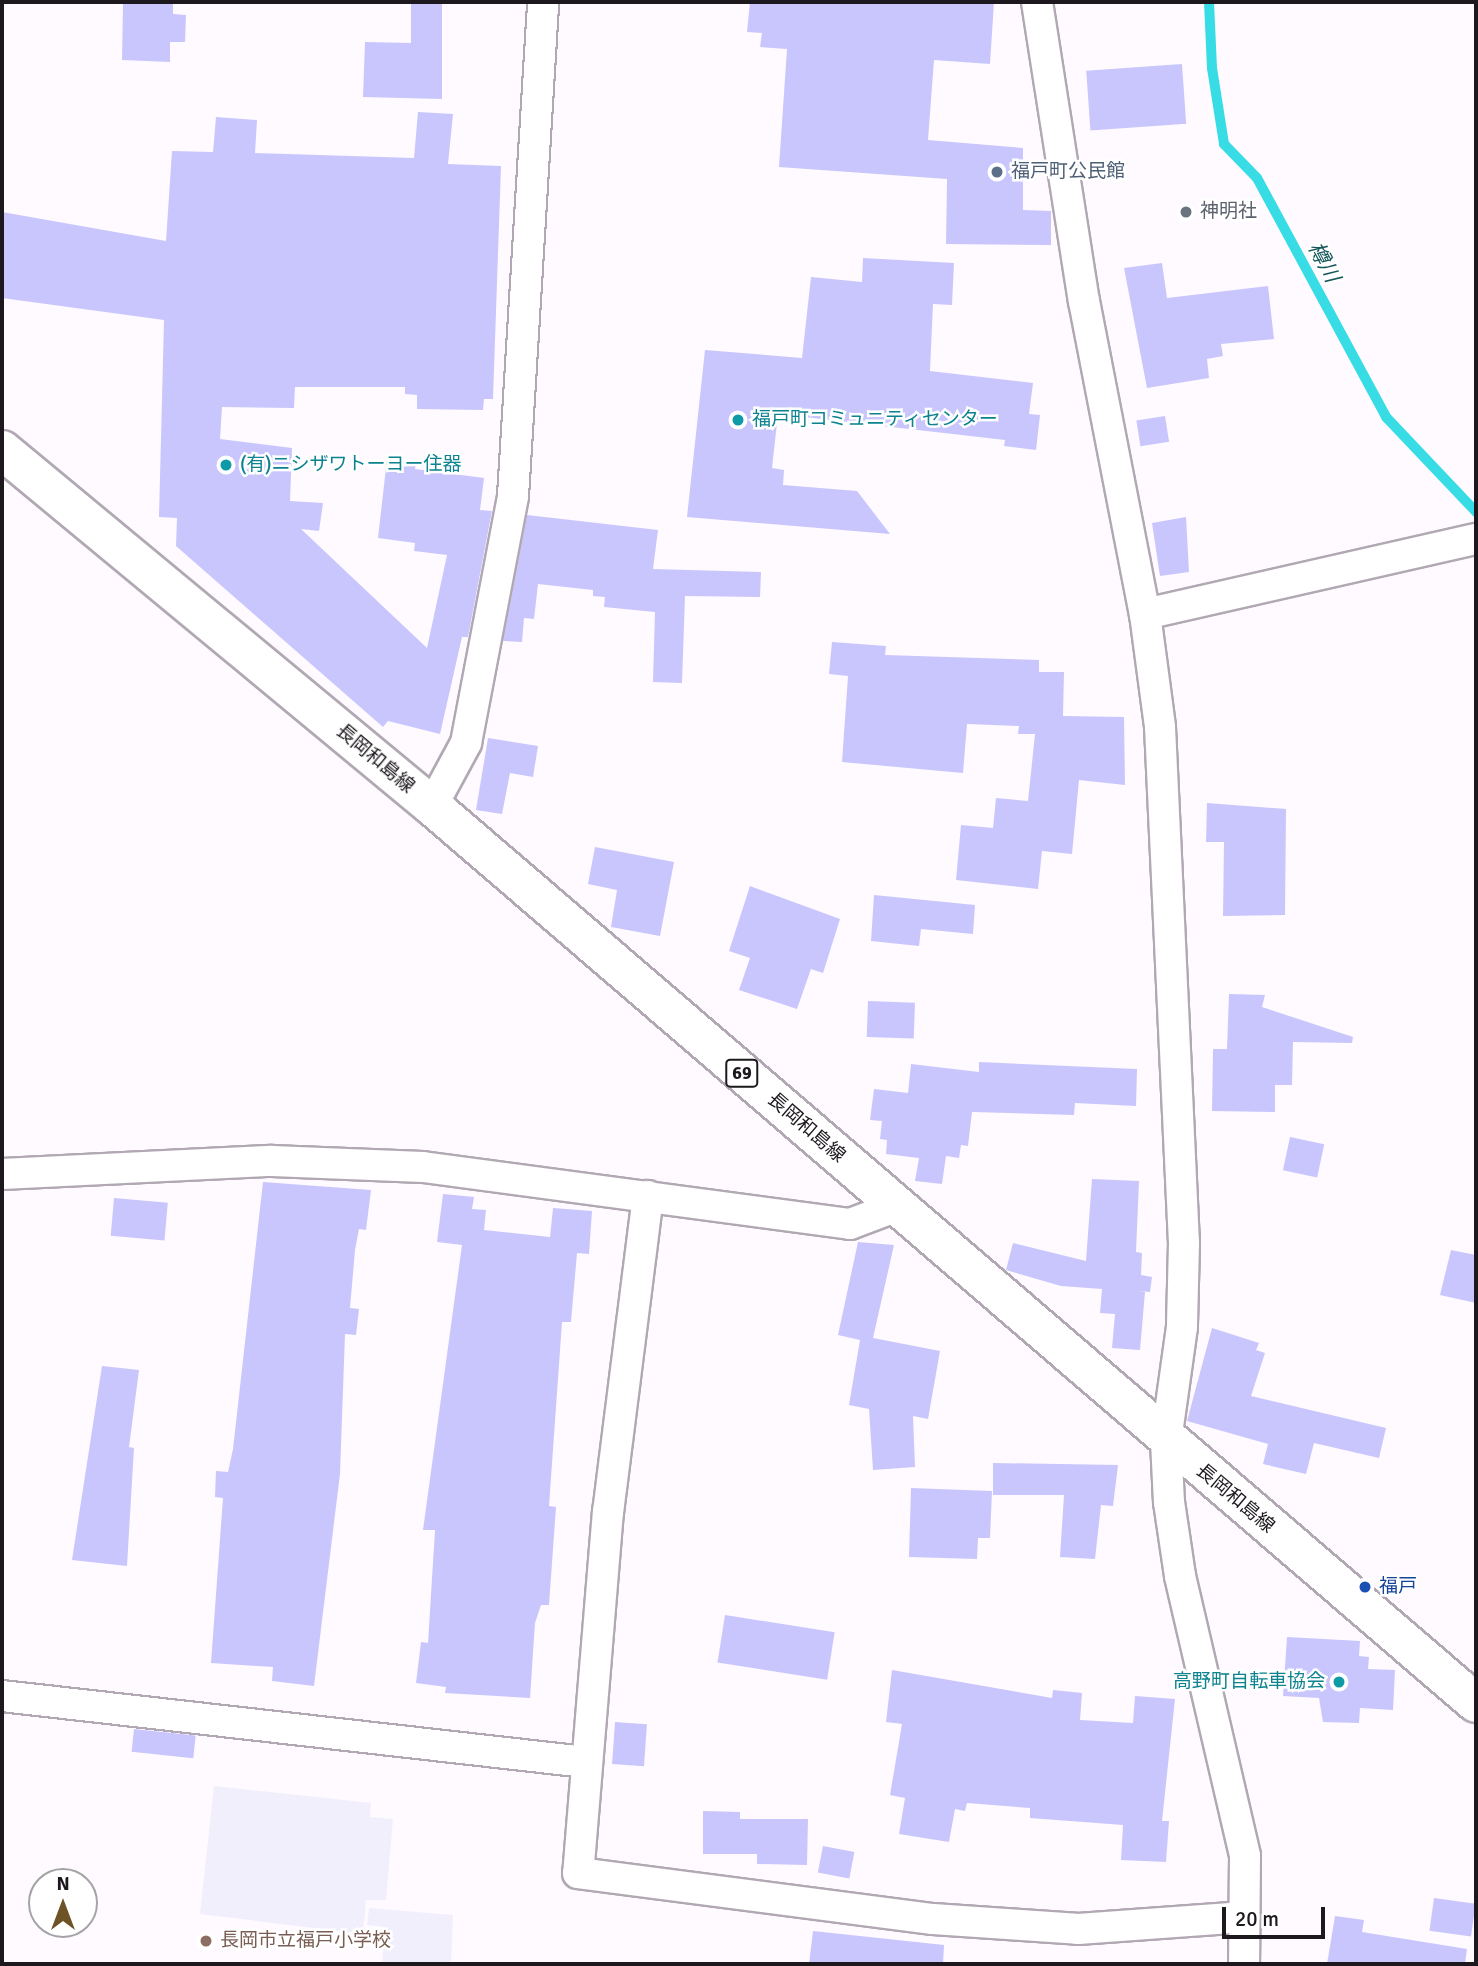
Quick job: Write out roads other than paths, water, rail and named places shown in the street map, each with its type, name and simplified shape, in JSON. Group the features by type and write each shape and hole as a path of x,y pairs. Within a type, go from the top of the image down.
{"main road":[{"name":"長岡和島線","path":"2,450 432,806 898,1206 1166,1441 1476,1703"}],"street":[{"path":"432,806 466,743 513,496 543,2"},
{"path":"1037,2 1084,301 1145,614 1161,741 1184,1243 1182,1326 1166,1441 1180,1576 1245,1856 1244,1964"},
{"path":"1145,614 1466,541"},
{"path":"2,1174 272,1161 423,1167 850,1224 898,1206"},
{"path":"648,1196 608,1511 585,1762 578,1873 933,1919 1065,1928 1245,1917"},
{"path":"2,1696 585,1762"}],"waterway":[{"name":"樽川","path":"1209,2 1212,68 1224,144 1257,178 1386,417 1476,512"}],"place":[{"name":"福戸町公民館","path":"997,172"},
{"name":"神明社","path":"1186,212"},
{"name":"福戸町コミュニティセンター","path":"738,420"},
{"name":"(有)ニシザワトーヨー住器","path":"226,465"},
{"name":"福戸","path":"1365,1587"},
{"name":"高野町自転車協会","path":"1339,1682"},
{"name":"長岡市立福戸小学校","path":"206,1941"}]}
